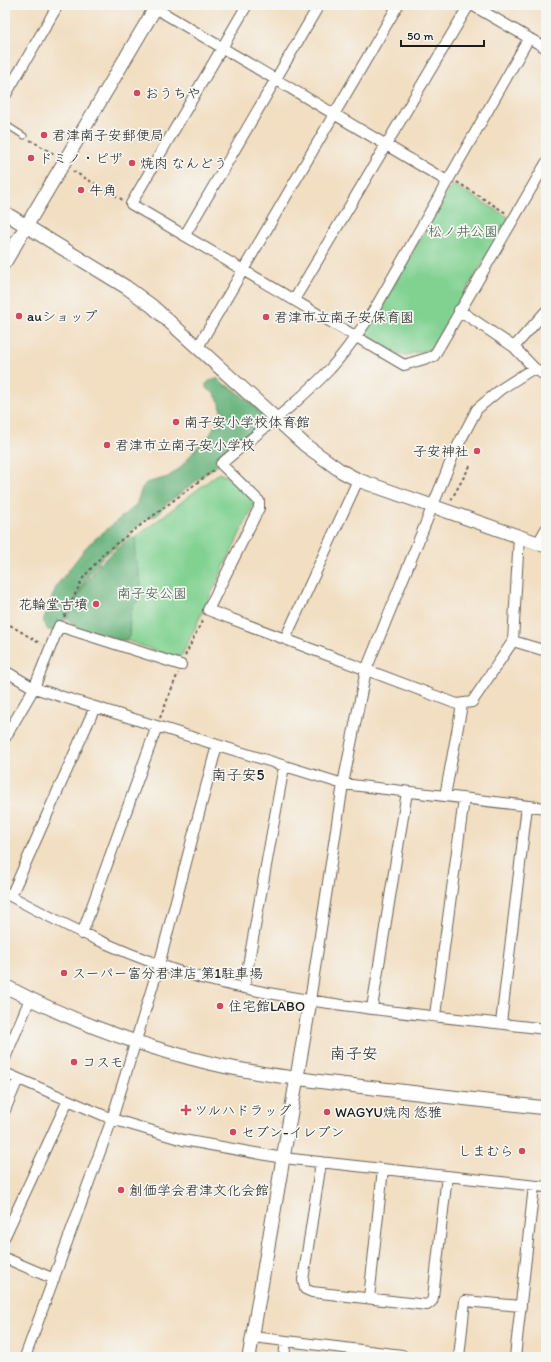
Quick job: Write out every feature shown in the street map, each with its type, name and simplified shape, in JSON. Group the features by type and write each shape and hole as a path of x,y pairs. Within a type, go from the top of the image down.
{"street":[{"path":"5,96 58,5"},
{"path":"247,5 131,204 404,365 434,356 459,310 546,163"},
{"path":"185,235 319,5"},
{"path":"198,347 398,5"},
{"path":"294,300 468,5"},
{"path":"472,5 546,48"},
{"path":"5,262 26,226 60,160 154,6 334,114 448,179"},
{"path":"519,536 513,641 472,702 462,705 208,610 260,508 259,501 221,464 276,418 330,368 356,337 377,305 529,38"},
{"path":"5,213 126,287 152,306 316,454 341,471 358,480 542,544 546,530"},
{"path":"459,310 514,347 534,368 546,376"},
{"path":"514,347 546,311"},
{"path":"250,1357 310,1001 343,784 366,670 454,451 477,409 501,389 534,368"},
{"path":"285,639 358,480"},
{"path":"5,738 34,688 59,626 181,664"},
{"path":"513,641 546,650"},
{"path":"5,671 34,688 343,784 546,808"},
{"path":"445,796 462,705"},
{"path":"95,707 8,894 82,934 159,965 244,988 310,1001 546,1028"},
{"path":"82,934 157,726"},
{"path":"25,1357 112,1119 159,965 218,745"},
{"path":"244,988 284,766"},
{"path":"372,1008 407,792"},
{"path":"436,1016 464,799"},
{"path":"500,1023 527,806"},
{"path":"5,986 30,999 135,1042 191,1059 250,1071 296,1078 546,1108"},
{"path":"5,1058 30,999"},
{"path":"5,1073 112,1119 183,1140 283,1158 546,1187"},
{"path":"5,1110 18,1079"},
{"path":"5,1236 68,1100"},
{"path":"321,1162 304,1284 306,1288 312,1292 427,1305 432,1301 447,1176"},
{"path":"368,1298 383,1169"},
{"path":"515,1357 534,1186"},
{"path":"5,1258 54,1279"},
{"path":"459,1357 465,1301 521,1306"},
{"path":"253,1337 286,1341 342,1353 402,1355 402,1357"},
{"path":"284,1357 286,1341"}],"lane":[{"path":"5,124 24,136"}],"path":[{"path":"24,136 131,204"},
{"path":"448,179 514,217"},
{"path":"59,626 83,578 105,552 221,464"},
{"path":"448,507 470,466"},
{"path":"5,622 50,649"}],"green space":[{"name":"松ノ井公園","path":"452,184 510,218 431,349 402,356 368,336 367,332"},
{"path":"212,379 218,379 223,384 234,389 258,409 269,425 165,505 156,516 149,517 130,532 124,541 103,556 88,576 65,620 53,631 48,630 43,621 57,585 88,545 136,505 142,488 146,483 168,477 180,468 204,439 210,435 221,412 220,403 214,393 206,388 206,384"},
{"name":"南子安公園","path":"219,473 228,477 255,502 182,655 176,658 74,622 109,558"},
{"path":"131,537 136,539 135,556 142,589 139,600 133,606 130,616 129,637 122,641 113,640 105,634 76,629 67,618 83,587 99,564"}],"place":[{"name":"おうちや","path":"137,93"},
{"name":"君津南子安郵便局","path":"44,135"},
{"name":"ドミノ・ピザ","path":"31,158"},
{"name":"焼肉 なんどう","path":"132,163"},
{"name":"牛角","path":"81,190"},
{"name":"auショップ","path":"19,316"},
{"name":"君津市立南子安保育園","path":"266,317"},
{"name":"南子安小学校体育館","path":"176,422"},
{"name":"君津市立南子安小学校","path":"107,445"},
{"name":"子安神社","path":"477,451"},
{"name":"花輪堂古墳","path":"96,604"},
{"name":"スーパー富分君津店 第1駐車場","path":"64,973"},
{"name":"住宅館LABO","path":"220,1006"},
{"name":"コスモ","path":"74,1062"},
{"name":"ツルハドラッグ","path":"186,1110"},
{"name":"WAGYU焼肉 悠雅","path":"327,1112"},
{"name":"セブン-イレブン","path":"233,1132"},
{"name":"しまむら","path":"522,1151"},
{"name":"創価学会君津文化会館","path":"121,1190"}],"district":[{"name":"南子安5","path":"238,775"},
{"name":"南子安","path":"354,1053"}]}
